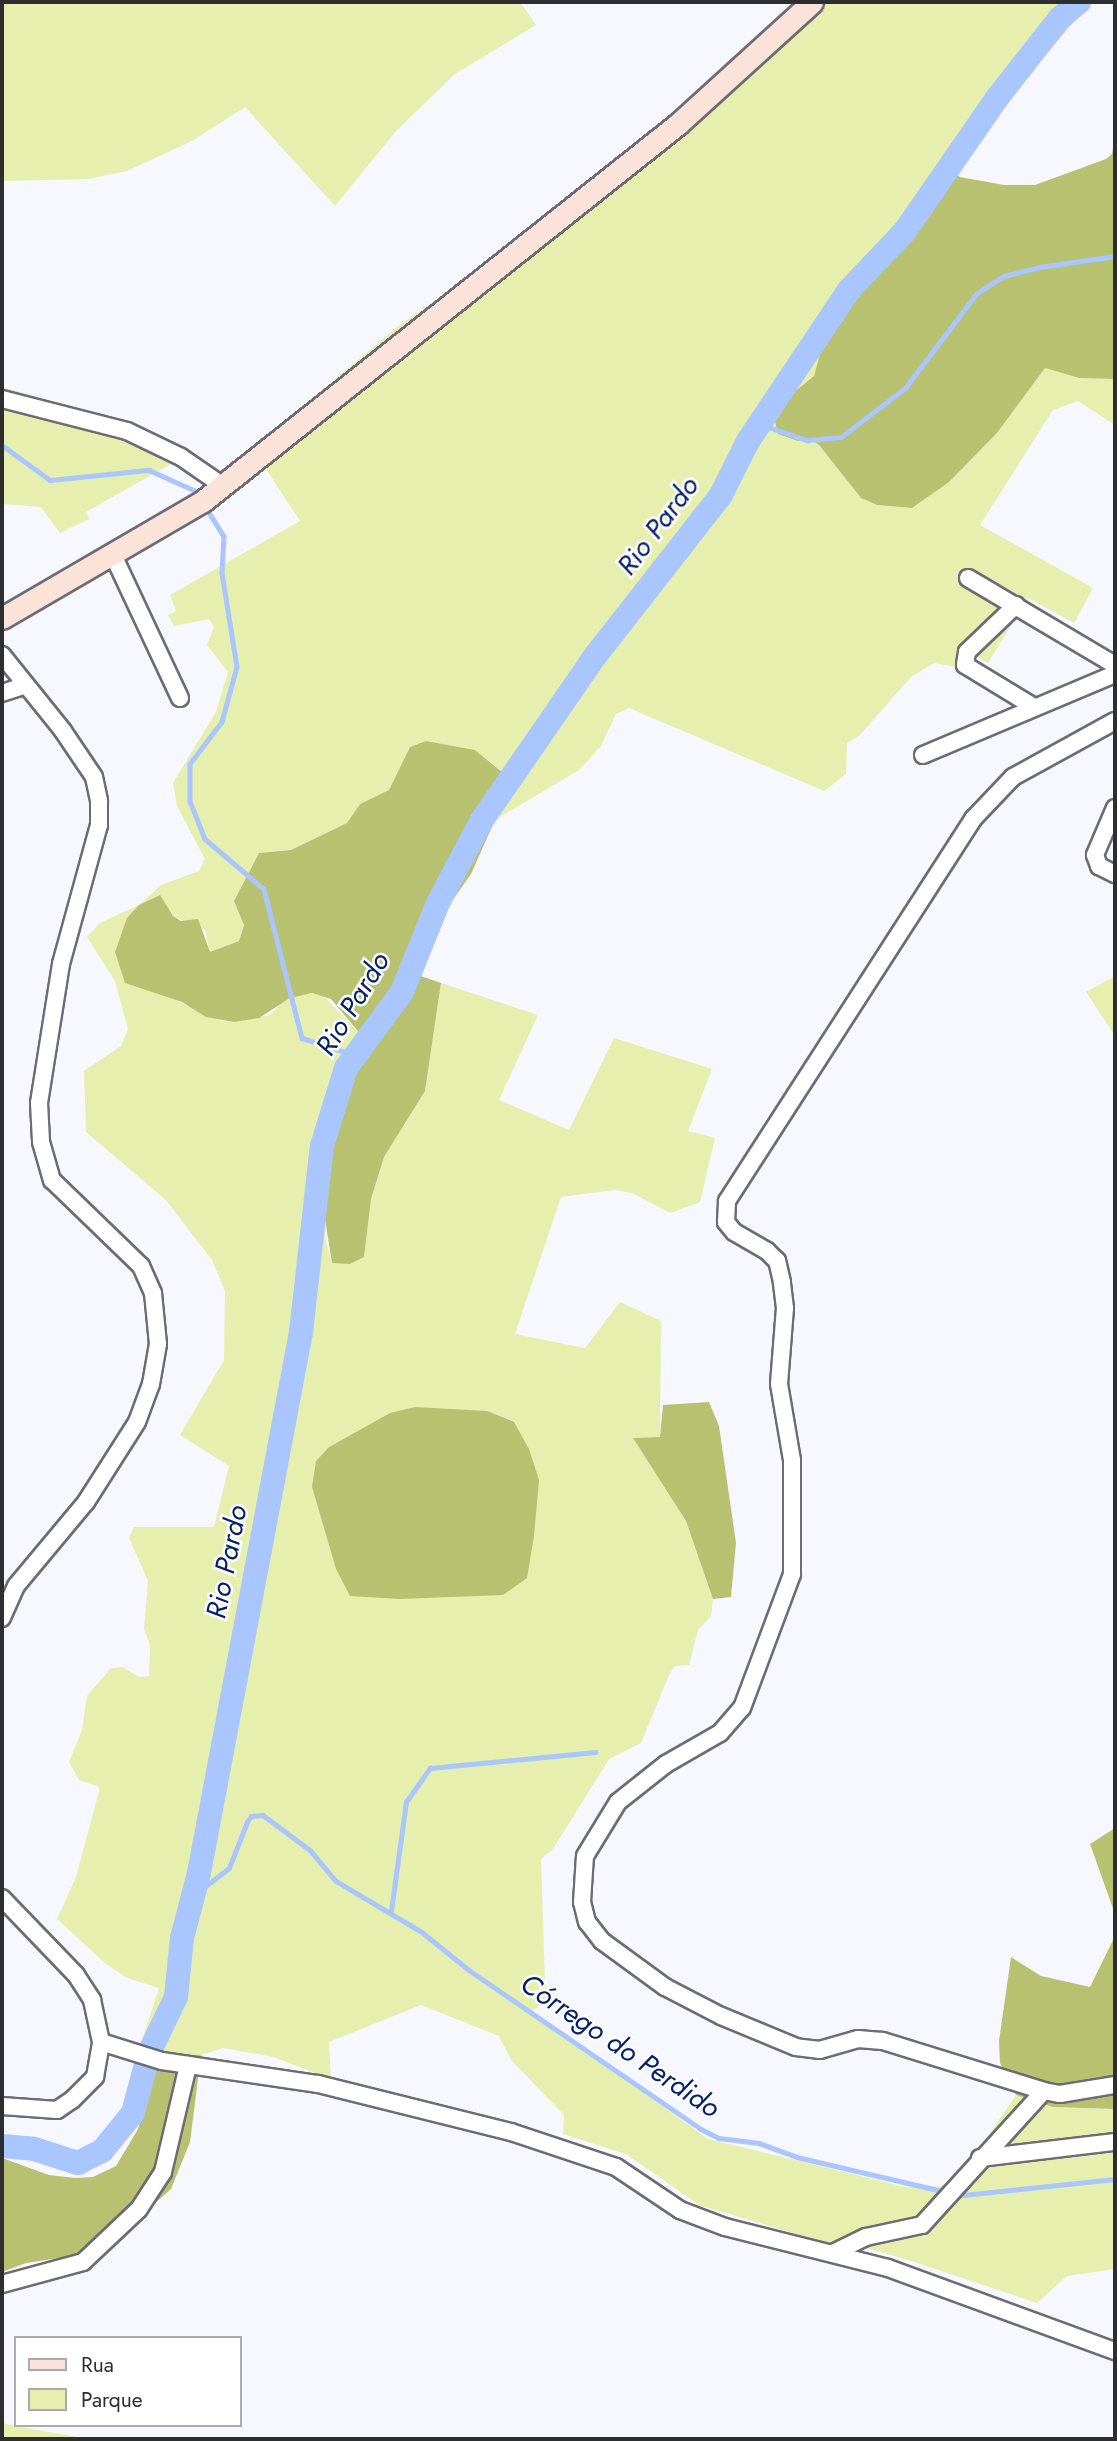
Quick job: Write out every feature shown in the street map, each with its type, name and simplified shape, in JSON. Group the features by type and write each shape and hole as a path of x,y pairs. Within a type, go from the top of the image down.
{"street":[{"path":"2,618 113,555 223,486 678,124 811,2"},
{"path":"2,399 127,431 181,457 223,486"},
{"path":"113,555 180,698"},
{"path":"968,578 1115,665"},
{"path":"1016,605 967,652 964,665 1034,707"},
{"path":"2,655 23,686 63,731 94,777 99,801 99,825 61,964 39,1103 41,1142 52,1180 141,1266 153,1293 158,1345 151,1384 137,1422 86,1502 2,1602"},
{"path":"923,755 1115,674"},
{"path":"2,693 23,686"},
{"path":"1115,721 1013,777 973,819 727,1201 726,1222 734,1232 767,1251 776,1261 782,1282 785,1308 779,1384 792,1460 792,1574 742,1707 720,1733 666,1764 618,1802 595,1834 581,1881 587,1922 602,1941 665,1987 721,2016 796,2047 820,2050 858,2039 882,2041 1044,2091 1060,2094 1115,2085"},
{"path":"1115,808 1095,855 1099,866 1115,874"},
{"path":"2,1619 16,1586"},
{"path":"2,1898 76,1975 92,2000 101,2042 95,2077 72,2100 57,2110 2,2106"},
{"path":"101,2042 162,2061 188,2066 235,2068 318,2084 499,2128 616,2167 680,2210 725,2227 833,2253 901,2273 1115,2351"},
{"path":"2,2284 83,2262 139,2210 163,2172 188,2066"},
{"path":"833,2253 866,2237 922,2225 980,2158 1044,2091"},
{"path":"980,2158 1115,2142"}],"green space":[{"path":"2,2 520,2 536,25 455,74 396,131 335,206 245,107 192,141 127,171 88,179 2,181"},
{"path":"806,2 1092,2 1004,102 953,172 912,213 882,268 840,303 814,376 772,410 778,434 810,439 819,445 861,498 877,505 911,508 949,482 997,433 1045,368 1079,378 1115,379 1115,425 1078,401 1053,410 980,525 1093,588 1074,623 1028,598 988,663 965,650 955,667 934,663 911,677 859,736 847,743 846,774 824,791 629,708 616,714 601,746 579,770 495,820 507,776 492,763 475,750 426,741 410,747 389,790 360,804 347,823 291,850 259,853 234,901 244,925 239,941 210,952 205,930 173,916 171,910 167,996 222,1021 234,1022 270,1015 281,1003 301,994 322,994 362,1036 328,1158 325,1237 332,1263 364,1257 371,1199 384,1157 425,1091 441,983 538,1015 499,1100 569,1130 614,1038 712,1069 688,1131 715,1138 700,1202 670,1213 632,1193 615,1190 561,1197 515,1334 585,1348 620,1302 661,1321 660,1437 633,1438 686,1521 713,1599 711,1616 698,1630 689,1665 675,1666 669,1675 641,1743 609,1759 553,1849 541,1859 545,1984 555,1993 532,2012 708,2139 906,2187 954,2186 1016,2095 1053,2107 1115,2109 1115,2269 1067,2276 1037,2303 905,2259 851,2244 840,2247 699,2205 626,2154 563,2134 564,2115 511,2060 499,2036 421,2005 329,2042 331,2079 273,2057 223,2048 198,2056 139,2049 159,1988 127,1978 106,1964 57,1919 76,1877 99,1791 99,1787 79,1780 69,1762 82,1730 87,1696 111,1668 123,1667 139,1677 149,1676 150,1645 144,1629 148,1581 129,1538 134,1527 214,1527 229,1466 180,1435 224,1360 225,1291 212,1260 166,1200 86,1132 84,1071 121,1046 128,1029 115,981 87,937 100,923 139,905 161,885 199,871 205,859 177,806 173,783 216,712 228,672 207,645 214,627 209,619 174,626 168,615 176,611 170,595 300,521 262,463 225,471 397,327 552,219","holes":["390,1413 336,1569 312,1487 329,1447"]},
{"path":"1115,134 1115,379 1079,378 1045,368 997,433 949,482 912,508 877,505 861,498 819,445 810,439 798,441 778,434 772,410 814,376 827,328 840,303 882,268 912,213 953,172 960,177 1004,185 1035,185 1106,159 1112,154"},
{"path":"2,387 110,418 187,448 171,464 86,512 89,519 60,533 41,507 2,504"},
{"path":"426,741 475,750 507,776 495,820 471,874 403,970 441,983 425,1091 384,1157 371,1199 364,1257 350,1264 332,1263 324,1213 328,1158 362,1036 331,999 312,993 290,998 259,1018 234,1022 206,1017 182,1002 125,983 115,952 127,918 139,905 160,895 173,916 181,921 198,919 210,952 239,941 244,925 234,901 259,853 291,850 347,823 360,804 389,790 410,747"},
{"path":"1115,976 1115,1036 1086,992"},
{"path":"709,1402 719,1426 736,1543 731,1597 713,1599 686,1521 633,1438 660,1437 663,1405"},
{"path":"415,1407 487,1411 514,1422 529,1449 539,1480 527,1578 503,1595 400,1599 350,1596 336,1569 312,1487 316,1461 329,1447 390,1413"},
{"path":"1115,1828 1115,1914 1090,1844"},
{"path":"1115,1936 1115,2109 1053,2107 1016,2095 1000,2063 999,2041 1011,1957 1041,1976 1090,1987"},
{"path":"170,2055 201,2055 190,2142 171,2189 100,2252 26,2263 2,2272 2,2158 49,2175 75,2178 93,2177 116,2166 138,2129 160,2058"},
{"path":"2,2423 88,2439 2,2439"}],"waterway":[{"name":"Rio Pardo","path":"2,2146 34,2149 78,2163 102,2151 133,2113 149,2053 176,1997 182,1938 199,1873 301,1332 322,1146 346,1068 402,992 438,903 482,820 596,655 721,495 748,441 849,290 905,231 997,98 1060,18 1079,2"},
{"path":"760,424 807,440 841,437 905,388 976,294 1004,276 1039,267 1115,256"},
{"path":"2,445 50,480 149,470 198,492"},
{"path":"210,514 224,536 222,573 237,667 222,722 190,764 190,801 205,839 264,889 302,1038 354,1055"},
{"path":"391,1911 406,1802 430,1768 595,1752"},
{"name":"Córrego do Perdido","path":"194,1895 229,1868 247,1822 251,1816 263,1815 310,1850 336,1881 422,1932 469,1970 701,2129 719,2138 759,2143 797,2157 946,2192"},
{"name":"Córrego do Perdido","path":"954,2196 1115,2179"}]}
